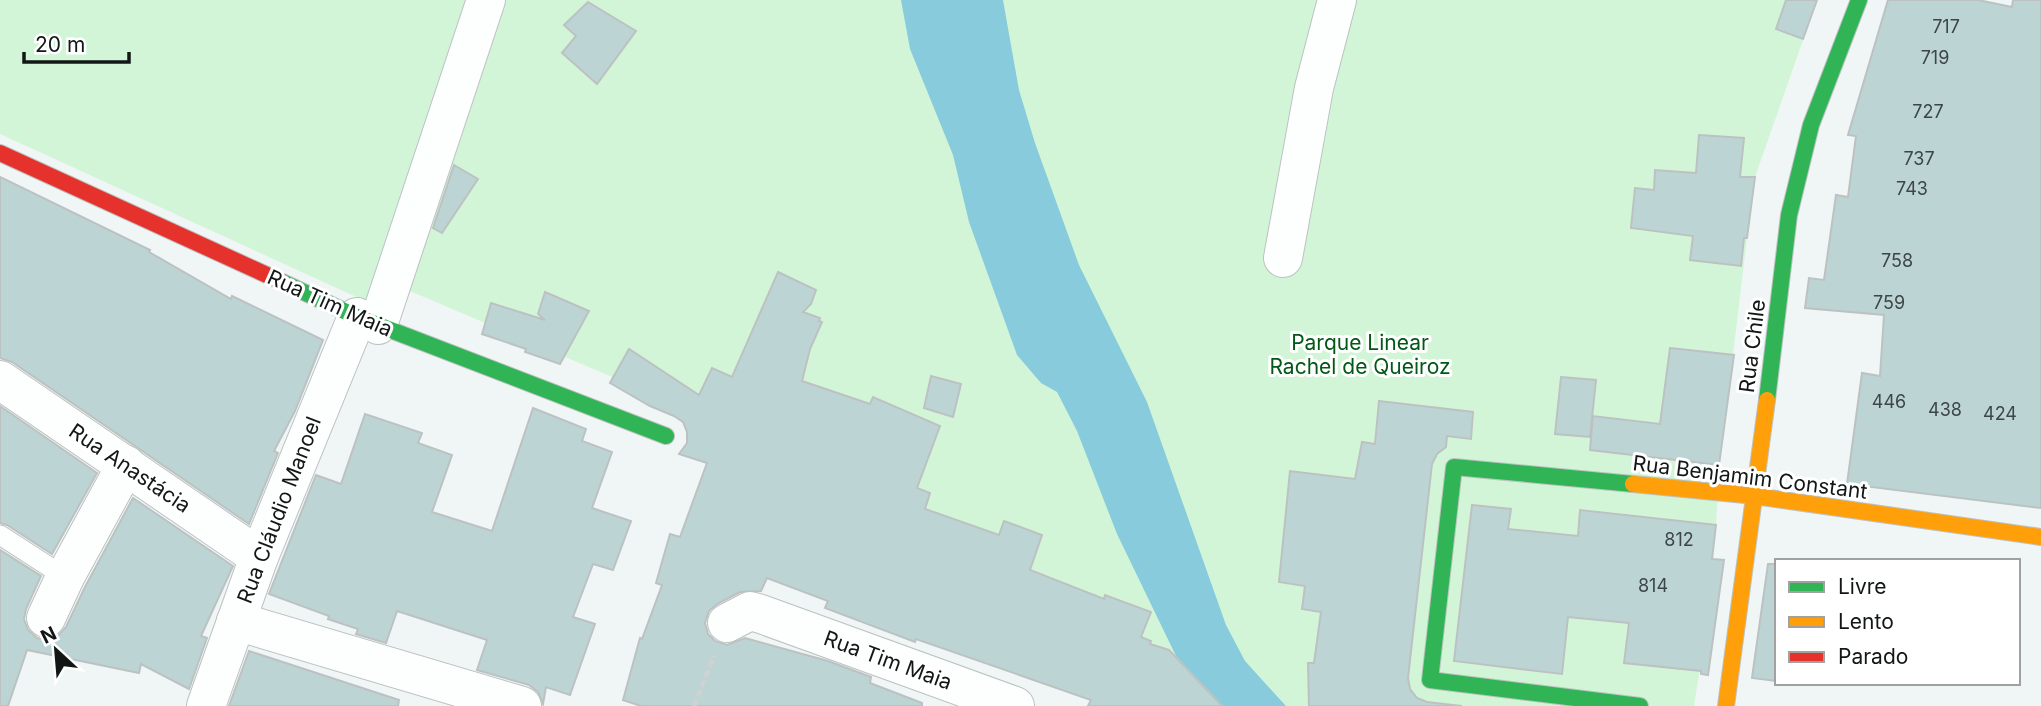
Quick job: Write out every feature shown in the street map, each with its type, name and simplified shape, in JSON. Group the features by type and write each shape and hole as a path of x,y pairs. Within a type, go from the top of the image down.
{"street":[{"name":"Rua Cláudio Manoel","path":"206,706 259,557 367,321 486,0"},
{"path":"1283,258 1314,88 1337,0"},
{"name":"Rua Chile","path":"1726,706 1789,215 1811,125 1859,0"},
{"name":"Rua Tim Maia","path":"0,153 367,321 666,436"},
{"name":"Rua Anastácia","path":"0,380 259,557"},
{"path":"46,618 65,577 126,465"},
{"name":"Rua Benjamim Constant","path":"1640,706 1430,680 1454,467 1755,496 2041,537"},
{"name":"Rua Tim Maia","path":"744,618 1015,706"},
{"path":"236,621 522,706"}],"lane":[{"path":"0,535 65,577"}],"path":[{"path":"694,706 744,618"}],"green space":[{"name":"Parque Linear Rachel de Queiroz","path":"0,0 1817,0 1754,180 1720,462 1711,600 1694,706 1137,706 845,476 384,280 376,306 0,134"}],"water":[{"path":"901,0 1003,0 1019,90 1079,265 1147,402 1226,625 1245,661 1286,706 1223,706 1176,656 1117,534 1077,431 1057,392 1041,383 1017,355 969,222 953,155 910,49"}],"building":[{"path":"1786,0 1817,0 1803,39 1776,29"},
{"path":"1888,0 1978,0 2012,7 2013,0 2041,0 2041,508 1847,484 1862,373 1880,376 1884,315 1805,308 1809,278 1824,280 1836,195 1848,197 1856,136 1848,135"},
{"path":"588,2 636,31 597,84 562,53 576,36 564,25"},
{"path":"1699,135 1744,138 1740,177 1755,177 1741,266 1690,260 1693,236 1631,228 1635,188 1654,190 1655,170 1696,173"},
{"path":"454,165 478,179 442,233 433,228"},
{"path":"0,177 150,250 149,252 231,299 232,296 323,340 295,411 274,451 278,453 249,524 12,362 0,358"},
{"path":"778,272 816,290 811,304 803,312 820,318 819,321 822,322 810,349 802,381 870,404 873,397 940,426 917,488 930,493 925,509 999,535 1004,521 1042,535 1030,570 1104,599 1105,595 1151,612 1141,637 1151,641 1150,644 1169,650 1222,706 1088,706 1091,700 916,639 915,642 825,608 828,601 767,578 761,591 740,592 709,611 705,623 708,634 715,641 727,645 745,638 828,661 871,677 870,683 922,703 922,706 641,706 623,700 640,638 642,639 662,585 656,583 670,534 680,537 707,463 679,454 687,443 683,422 610,383 629,349 699,395 712,368 732,377"},
{"path":"545,292 589,311 560,364 482,334 491,303 545,320 538,314"},
{"path":"1670,348 1734,355 1719,465 1590,450 1593,416 1660,424"},
{"path":"931,376 961,384 953,417 924,408"},
{"path":"1561,377 1596,380 1590,437 1555,434"},
{"path":"1379,401 1473,412 1471,439 1447,436 1446,447 1437,454 1432,464 1408,678 1410,689 1417,698 1427,702 1462,706 1309,706 1308,663 1314,663 1321,612 1302,609 1305,586 1279,582 1290,471 1355,479 1362,442 1375,444"},
{"path":"0,406 97,473 52,554 0,523"},
{"path":"533,408 586,429 582,441 612,452 592,508 631,521 613,570 593,564 573,617 595,624 570,695 546,687 543,704 538,692 529,685 477,670 487,640 397,611 386,643 356,634 358,629 269,594 316,475 341,484 365,414 422,433 418,443 452,455 432,512 492,531"},
{"path":"133,498 233,566 201,636 207,638 189,689 141,664 139,673 27,650 8,706 0,706 0,550 41,576 26,609 24,619 28,630 37,638 47,640 58,636 66,627"},
{"path":"1472,505 1511,509 1508,529 1578,536 1580,510 1716,525 1712,559 1724,560 1708,675 1701,674 1701,671 1624,663 1629,623 1568,617 1562,674 1454,661"},
{"path":"1768,564 1775,564 1775,681 1752,678"},
{"path":"249,651 399,700 398,706 229,706"}],"traffic: fast":[{"path":"1767,400 1789,215 1811,125 1859,0"},
{"path":"280,281 357,317 666,436"},
{"path":"1633,484 1454,467 1430,680 1640,706"}],"traffic: slow":[{"path":"1726,706 1767,400"},
{"path":"1633,484 1755,496 2041,537"}],"traffic: jam":[{"path":"0,153 280,281"}]}
